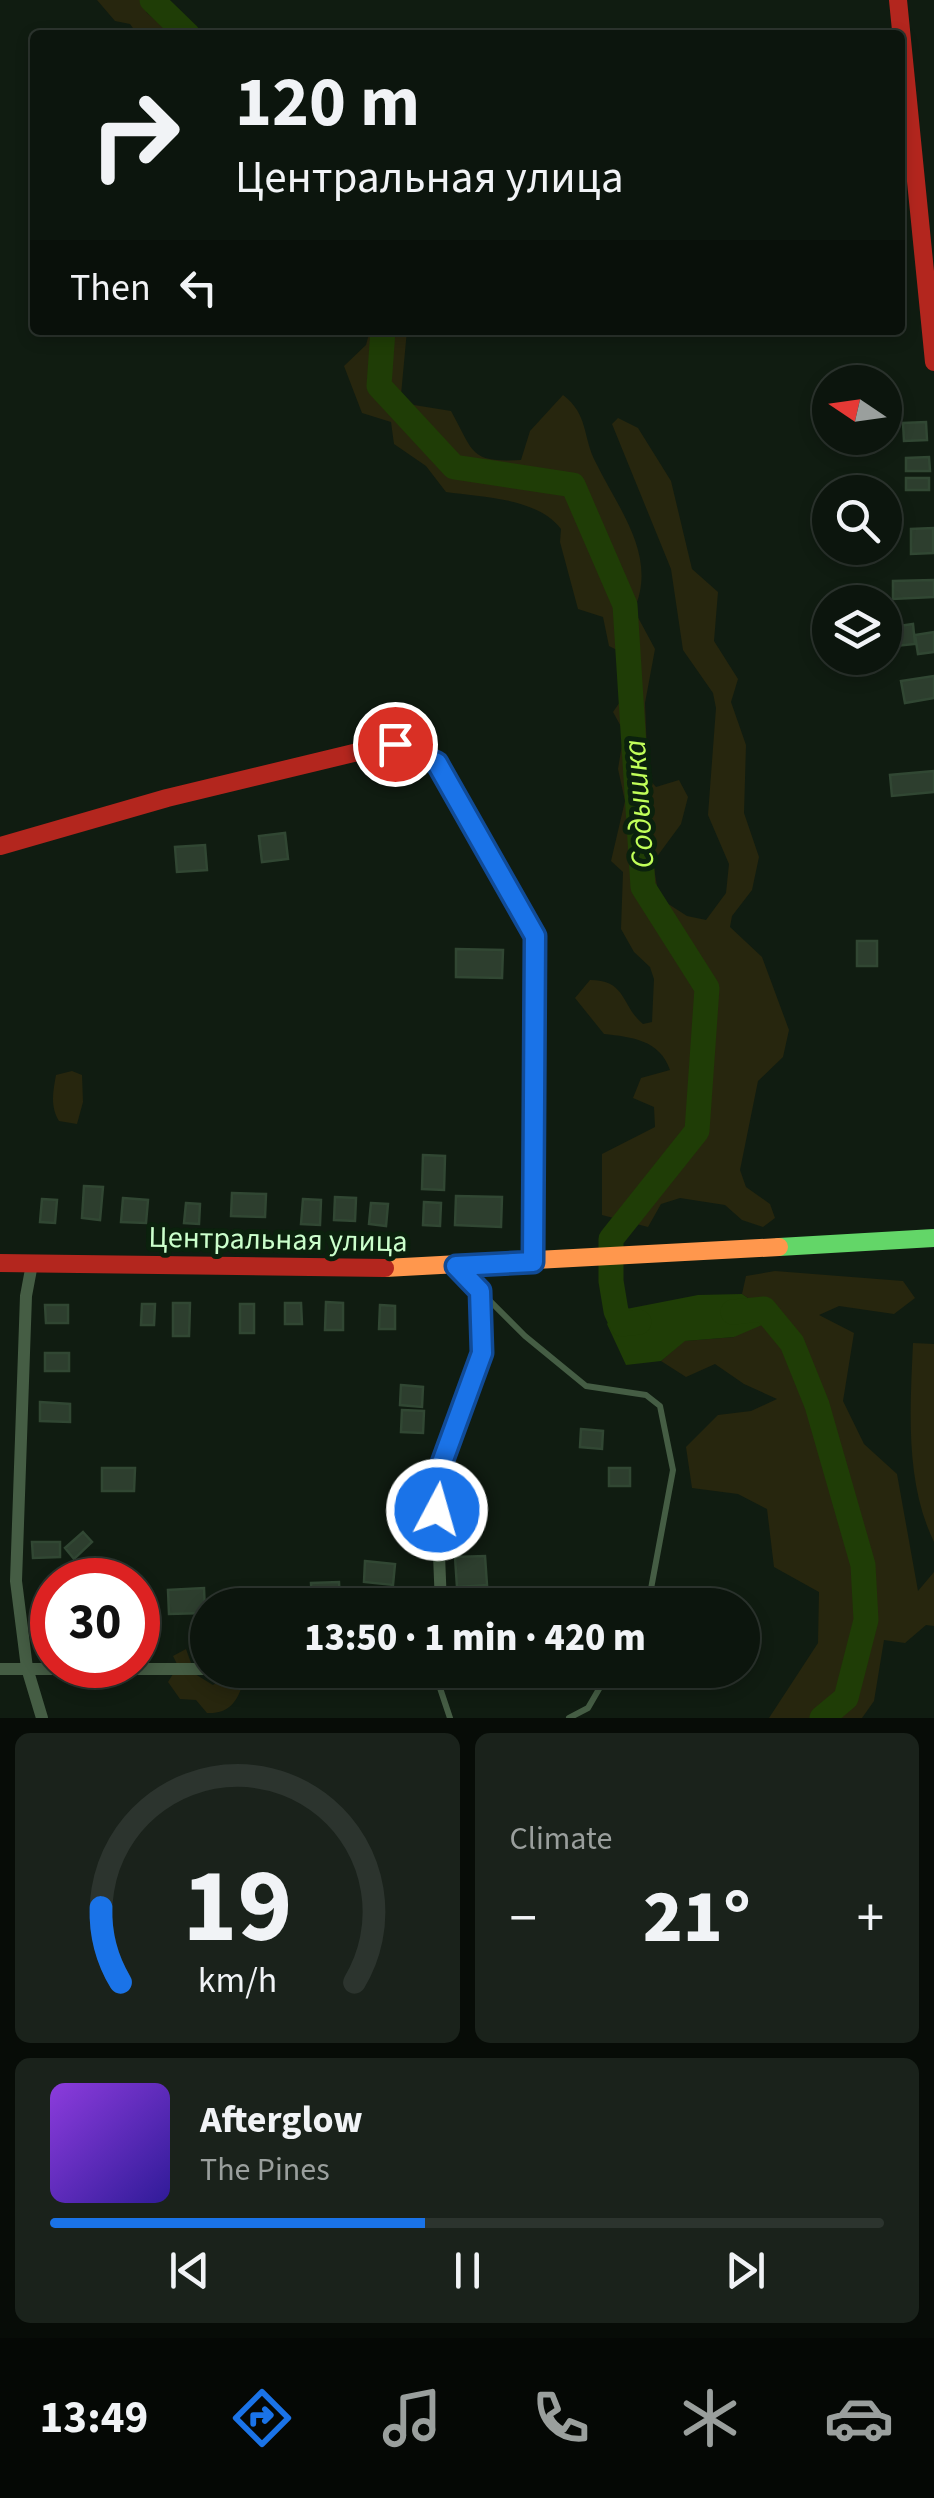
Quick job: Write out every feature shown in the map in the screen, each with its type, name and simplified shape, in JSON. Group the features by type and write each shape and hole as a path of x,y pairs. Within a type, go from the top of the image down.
{"street":[{"path":"898,0 901,30"},
{"path":"905,76 934,362"},
{"path":"0,846 167,798 395,744 437,763 535,936 533,1262"},
{"name":"Центральная улица","path":"0,1263 456,1266 934,1238"},
{"path":"32,1264 26,1296 16,1582 27,1668 42,1718"},
{"path":"440,1588 436,1479 480,1366 480,1291"},
{"path":"0,1668 190,1669"}],"lane":[{"path":"456,1266 526,1336 586,1386 646,1394 660,1406 673,1470 651,1588"},
{"path":"440,1688 450,1718"},
{"path":"569,1718 588,1708 600,1688"}],"shaded area":[{"path":"97,0 140,0 147,13 168,30 134,30 130,24 115,21"},
{"path":"369,335 407,335 401,395 414,405 451,411 470,445 482,457 521,460 530,431 563,395 577,410 592,453 639,552 640,590 634,610 655,649 645,703 648,778 656,787 679,780 688,797 681,824 653,862 659,898 687,916 706,920 726,893 729,864 708,815 716,708 713,693 683,650 671,569 612,424 618,418 638,428 671,481 692,569 718,592 714,641 738,679 731,702 746,745 744,813 759,857 752,890 732,916 730,927 762,957 789,1030 783,1057 758,1081 740,1170 746,1187 770,1204 775,1218 763,1227 742,1220 725,1205 680,1198 661,1204 648,1227 602,1215 602,1154 655,1127 654,1107 633,1098 641,1078 670,1070 652,1046 604,1034 575,998 590,980 602,981 617,989 643,1024 652,1022 654,979 650,967 634,952 621,929 623,872 611,861 625,801 618,769 624,732 613,712 638,676 623,653 609,646 603,617 578,609 560,542 561,529 551,519 524,505 446,492 426,466 394,444 391,422 362,413 344,366 366,345"},
{"path":"72,1071 82,1075 83,1102 77,1124 59,1121 53,1104 56,1075"},
{"path":"775,1271 903,1281 915,1298 894,1314 839,1306 819,1315 854,1333 843,1401 864,1444 897,1474 918,1591 934,1572 934,1626 926,1625 905,1643 884,1640 874,1701 862,1718 769,1718 818,1643 819,1592 774,1567 767,1509 738,1494 692,1488 686,1447 718,1415 751,1411 777,1399 744,1384 715,1364 686,1377 661,1361 684,1341 734,1337 764,1309 742,1294 746,1276"},
{"path":"742,1294 764,1309 762,1325 734,1337 685,1341 661,1361 626,1365 607,1324 616,1311 698,1295"},
{"path":"913,1343 934,1344 934,1542 918,1495 911,1445"},
{"path":"186,1649 190,1688 241,1688 237,1698 220,1712 207,1713 196,1700 180,1699 168,1682 178,1666 173,1656"}],"building":[{"path":"926,422 927,440 904,441 903,423"},
{"path":"929,457 930,471 906,471 906,458"},
{"path":"906,478 929,478 929,490 906,490"},
{"path":"933,528 933,553 911,554 911,529"},
{"path":"934,580 934,597 902,599 902,585 893,585 893,581"},
{"path":"913,624 915,644 902,645 902,626"},
{"path":"934,632 934,652 918,654 915,635"},
{"path":"934,676 934,698 905,703 901,681"},
{"path":"934,771 934,792 892,796 890,775"},
{"path":"285,833 288,859 262,862 259,836"},
{"path":"205,845 207,870 177,872 175,847"},
{"path":"857,941 877,941 877,966 857,966"},
{"path":"456,949 503,950 502,978 456,977"},
{"path":"423,1155 445,1156 444,1190 422,1189"},
{"path":"84,1186 103,1187 100,1220 82,1218"},
{"path":"232,1193 266,1194 265,1217 231,1216"},
{"path":"456,1196 502,1197 501,1227 455,1225"},
{"path":"335,1197 356,1198 355,1221 334,1220"},
{"path":"123,1198 148,1200 146,1223 121,1222"},
{"path":"42,1199 57,1200 55,1223 40,1222"},
{"path":"303,1199 321,1200 320,1225 301,1224"},
{"path":"424,1202 441,1203 440,1226 423,1225"},
{"path":"186,1203 200,1204 199,1224 184,1223"},
{"path":"371,1203 388,1204 386,1226 369,1224"},
{"path":"326,1302 343,1303 343,1330 325,1330"},
{"path":"173,1303 190,1303 189,1336 173,1336"},
{"path":"285,1303 301,1303 302,1324 285,1324"},
{"path":"142,1304 155,1304 154,1325 141,1325"},
{"path":"240,1304 254,1304 254,1333 240,1333"},
{"path":"45,1305 68,1305 68,1323 46,1323"},
{"path":"380,1305 395,1306 395,1329 379,1329"},
{"path":"45,1353 69,1353 69,1371 45,1371"},
{"path":"401,1385 423,1387 422,1407 400,1405"},
{"path":"40,1402 70,1404 70,1422 40,1421"},
{"path":"402,1410 424,1411 423,1433 401,1432"},
{"path":"581,1429 603,1431 602,1449 580,1447"},
{"path":"102,1468 135,1468 134,1491 102,1491"},
{"path":"609,1468 630,1468 630,1486 609,1486"},
{"path":"83,1532 92,1542 75,1558 65,1548"},
{"path":"32,1542 60,1542 60,1557 33,1558"},
{"path":"485,1556 487,1585 457,1587 455,1557"},
{"path":"365,1561 395,1564 393,1585 364,1582"},
{"path":"339,1582 339,1588 311,1588 311,1583"},
{"path":"190,1589 190,1613 169,1614 168,1590"}],"waterway":[{"name":"Содышка","path":"152,0 183,30"},
{"name":"Содышка","path":"383,335 379,386 454,467 573,485 625,605 643,887 707,988 697,1131 611,1239 616,1311 622,1324 639,1322"},
{"name":"Содышка","path":"733,1312 764,1309 792,1343 817,1405 863,1565 866,1620 846,1698 822,1718"}],"traffic: fast":[{"path":"779,1247 934,1238"}],"traffic: slow":[{"path":"385,1268 779,1247"}],"traffic: jam":[{"path":"898,0 901,30"},
{"path":"905,70 934,362"},
{"path":"0,846 167,798 395,743 437,763 535,936 533,1263"},
{"path":"0,1263 385,1268"}],"route":[{"path":"395,744 437,763 535,936 533,1262 456,1266 480,1291 482,1353 436,1479 437,1510"}]}
